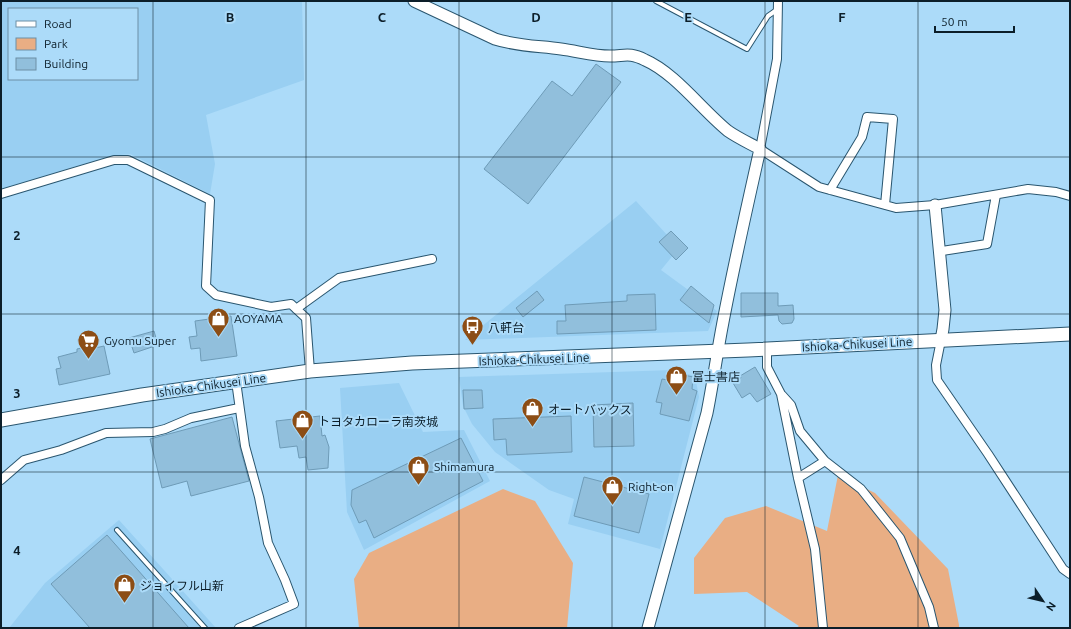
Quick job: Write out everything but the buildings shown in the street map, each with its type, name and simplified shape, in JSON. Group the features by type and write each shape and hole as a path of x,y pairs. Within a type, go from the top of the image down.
{"main road":[{"name":"Ishioka-Chikusei Line","path":"1,420 142,395 310,371 412,363 767,349 1070,334"}],"street":[{"path":"417,2 496,39 506,42 610,56 621,54 632,55 646,60 661,69 728,130 740,139 760,149 818,187 896,208 935,205 1028,189 1056,192 1070,196"},
{"path":"648,628 713,383 745,212 760,149 777,59 778,5"},
{"path":"830,190 862,138 867,117 893,119 885,205"},
{"path":"1,194 114,160 128,160 210,200 206,286 216,295 271,307 291,304 306,318 310,371"},
{"path":"942,251 987,244 996,195"},
{"path":"935,205 944,310 943,328 936,365 938,380 1063,569 1070,574"},
{"path":"296,309 339,278 432,259"},
{"path":"767,349 767,367 781,394 791,405 800,431 825,461 861,489 900,538 930,607 934,628"},
{"path":"236,381 245,446 259,497 268,543 294,604 239,628"},
{"path":"781,394 814,549 823,628"},
{"path":"1,480 24,460 61,450 106,433 153,432 165,429 191,418 239,408"},
{"path":"798,478 825,461"}],"lane":[{"path":"656,1 746,49 768,16 778,5"},
{"path":"117,530 205,628"}],"shaded area":[{"path":"1,1 302,1 304,80 206,115 215,164 210,194 130,154 110,156 1,189"},
{"path":"636,201 679,248 661,270 717,311 708,331 465,340"},
{"path":"673,370 695,376 699,397 660,549 568,524 574,499 549,490 495,452 472,424 463,406 459,377"},
{"path":"399,383 423,432 464,430 490,481 364,550 347,512 340,388"},
{"path":"119,520 216,628 9,628 45,583"}],"green space":[{"path":"838,475 875,493 948,569 959,628 796,628 799,626 747,592 694,594 694,558 725,518 766,506 827,531"},
{"path":"503,489 535,501 573,563 567,628 359,628 354,579 369,553"}],"place":[{"name":"AOYAMA","path":"219,338"},
{"name":"八軒台","path":"472,346"},
{"name":"Gyomu Super","path":"88,360"},
{"name":"富士書店","path":"676,396"},
{"name":"オートバックス","path":"532,428"},
{"name":"トヨタカローラ南茨城","path":"303,440"},
{"name":"Shimamura","path":"418,486"},
{"name":"Right-on","path":"613,506"},
{"name":"ジョイフル山新","path":"125,604"}]}
